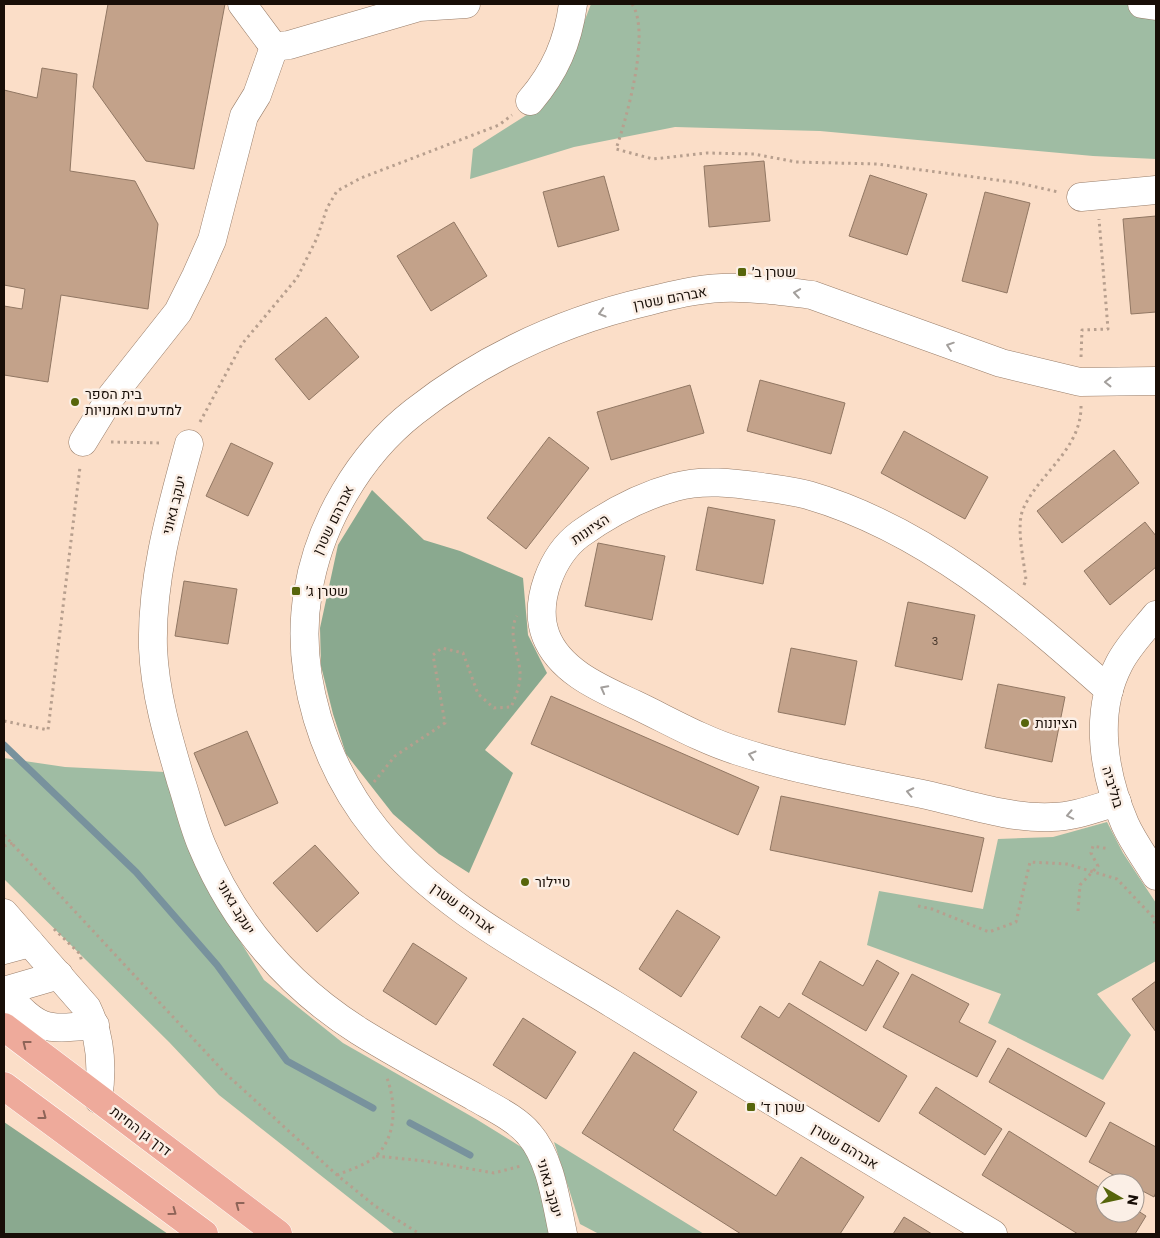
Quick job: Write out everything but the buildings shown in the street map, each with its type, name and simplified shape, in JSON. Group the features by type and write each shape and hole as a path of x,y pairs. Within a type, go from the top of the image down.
{"main road":[{"name":"דרך גן החיות","path":"4,1027 278,1234"},
{"path":"4,1086 204,1234"}],"street":[{"path":"242,4 274,47"},
{"path":"274,47 289,45 419,8 466,4"},
{"path":"530,101 546,82 559,59 570,29 573,4"},
{"path":"1142,4 1156,6"},
{"path":"83,442 110,398 178,312 196,276 212,240 244,116 257,95 274,47"},
{"path":"1081,197 1156,190"},
{"name":"אברהם שטרן","path":"993,1234 782,1109 493,931 447,898 410,867 376,830 348,792 330,752 315,706 306,663 303,618 312,563 326,529 344,496 377,445 431,398 484,363 520,344 585,318 688,292 722,288 781,290 812,295 994,360 1080,382 1156,380"},
{"name":"יעקב גאוני","path":"189,444 168,520 157,589 153,647 158,698 202,845 236,911 263,950 289,977 320,1003 358,1030 518,1124 530,1134 544,1160 563,1234"},
{"name":"הציונות","path":"1109,690 1068,652 982,584 928,548 849,509 805,494 750,485 710,482 677,486 632,503 593,524 569,542 557,558 544,595 543,618 545,634 553,650 567,666 601,688 686,730 735,750 789,766 1005,812 1050,818 1070,815 1117,802"},
{"name":"בוליביה","path":"1156,616 1133,641 1118,665 1109,690 1104,725 1105,760 1117,802 1126,825 1156,876"},
{"path":"4,913 87,1008 95,1025 102,1071 98,1099"},
{"path":"4,950 30,943"},
{"path":"59,975 4,992 30,1020 52,1029 95,1025"},
{"path":"55,1067 102,1071"}],"path":[{"path":"632,4 638,12 639,36 636,66 627,116 616,149 653,159 707,153 754,154 796,162 877,164 1019,183 1081,197"},
{"path":"4,721 48,730 83,442 189,444 216,388 242,344 297,278 337,192 361,178 499,124 530,101"},
{"path":"356,803 395,756 445,723 433,655 442,648 463,652 478,694 494,708 511,707 517,695 520,672 513,638 514,620 522,608 544,595"},
{"path":"4,835 14,843 226,1074 337,1175 376,1206 420,1234"},
{"path":"4,846 14,843"},
{"path":"1078,911 1080,885 1098,866 1091,853 1093,846 1106,848"},
{"path":"918,906 932,909 989,932 1016,922 1030,862 1067,864 1117,879 1153,917 1156,928"},
{"path":"337,1175 376,1156 390,1134 393,1113 392,1091 384,1072 390,1048"},
{"path":"376,1156 425,1161 494,1173 544,1160"}],"green space":[{"path":"591,4 1156,4 1156,159 1093,156 820,131 675,127 574,147 470,179 473,149 544,104 571,56"},
{"path":"372,490 424,540 460,551 523,578 528,635 547,673 485,750 513,773 469,873 439,854 393,814 346,754 333,714 321,666 320,628 338,545"},
{"path":"4,758 65,767 165,772 202,879 264,980 343,1043 476,1119 526,1150 546,1189 549,1234 395,1234 219,1095 169,1042 4,879"},
{"path":"1107,822 1123,853 1156,903 1156,961 1097,994 1131,1035 1103,1080 988,1023 1001,994 867,945 879,891 983,909 998,839 1053,837"},
{"path":"4,1122 168,1234 4,1234"},
{"path":"554,1142 704,1234 599,1234 580,1224"}],"waterway":[{"path":"4,745 136,872 217,965 287,1061 373,1108"},
{"path":"410,1123 470,1155"}],"place":[{"name":"שטרן ב׳","path":"742,272"},
{"name":"בית הספר למדעים ואמנויות","path":"75,402"},
{"name":"שטרן ג׳","path":"296,591"},
{"name":"הציונות","path":"1025,723"},
{"name":"טיילור","path":"525,882"},
{"name":"שטרן ד׳","path":"751,1107"}]}
